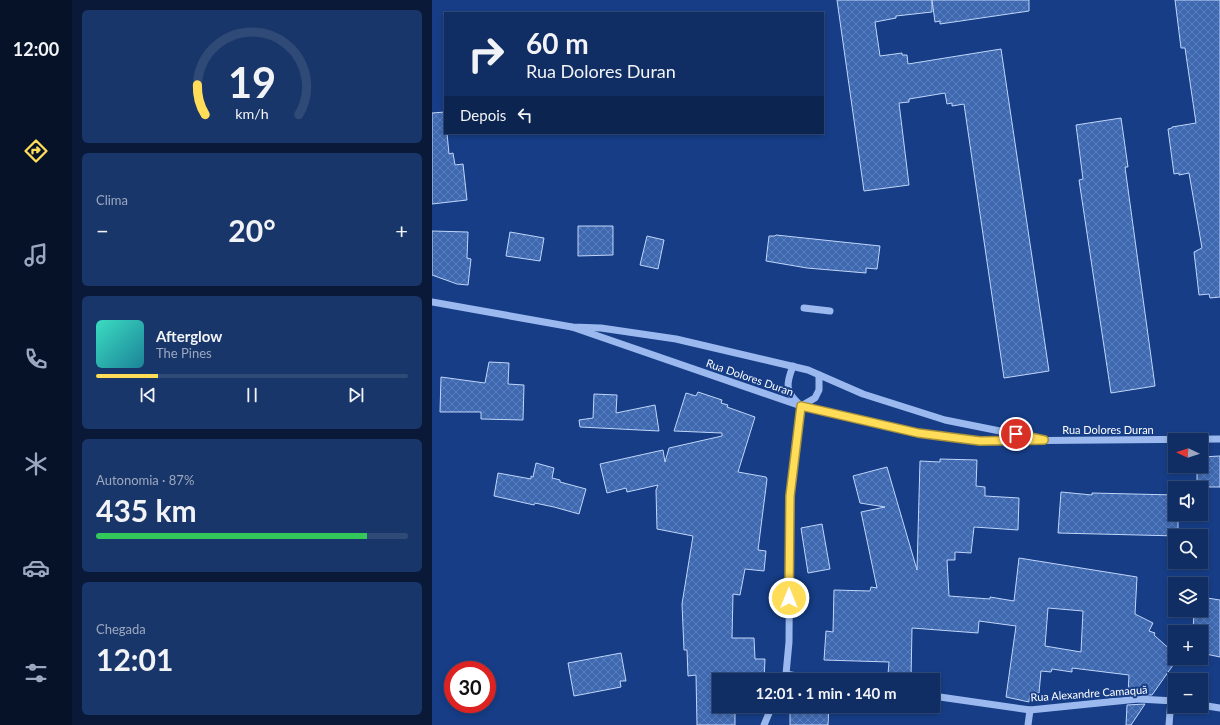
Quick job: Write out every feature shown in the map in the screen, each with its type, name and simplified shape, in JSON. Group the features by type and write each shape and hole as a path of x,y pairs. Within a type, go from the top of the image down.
{"street":[{"name":"Rua Dolores Duran","path":"432,302 572,327 601,328 676,339 793,366 819,374 863,394 945,420 1044,440"},
{"path":"804,308 830,311"},
{"name":"Rua Dolores Duran","path":"572,327 801,406 918,433 980,441 1220,439"},
{"path":"793,366 789,378 788,388 790,395 801,406"},
{"path":"801,406 815,398 819,390 819,374"},
{"path":"785,673 789,642 790,496 801,406"},
{"name":"Rua Alexandre Camaquã","path":"940,697 1030,710 1138,699 1168,701"},
{"path":"1208,706 1220,708"},
{"path":"1028,725 1030,710"},
{"path":"764,725 769,713"},
{"path":"1169,725 1171,713"}],"building":[{"path":"837,0 932,0 932,12 896,16 896,18 875,22 880,56 902,53 902,55 907,55 908,64 1001,49 1049,371 1004,378 964,104 952,106 952,103 947,104 945,93 909,99 909,102 899,103 909,185 864,191"},
{"path":"932,0 1029,0 1029,11 940,24 940,21 935,22"},
{"path":"1175,0 1220,0 1220,297 1210,298 1209,294 1199,295 1194,252 1202,248 1189,173 1179,175 1179,173 1174,174 1168,129 1196,123 1185,48 1181,48"},
{"path":"444,112 444,134 447,134 449,154 453,153 455,165 463,164 467,200 432,204 432,113"},
{"path":"1121,118 1128,167 1125,167 1155,386 1111,393 1079,180 1083,179 1076,125"},
{"path":"578,226 613,226 613,255 578,256"},
{"path":"432,231 468,232 467,258 471,259 468,285 457,284 432,275"},
{"path":"510,232 544,238 540,261 506,256"},
{"path":"776,235 880,246 877,269 866,268 866,273 807,268 766,261 769,236"},
{"path":"647,236 664,240 658,269 640,265"},
{"path":"489,362 509,363 508,384 524,385 523,420 481,419 481,412 440,412 441,377 485,383"},
{"path":"698,392 722,400 721,403 728,405 727,407 755,417 738,472 766,477 767,479 758,550 766,551 764,571 745,569 740,595 733,594 732,638 754,638 755,659 765,659 764,673 712,673 712,713 735,713 735,725 697,725 696,675 688,676 687,650 684,650 682,604 693,536 657,529 656,490 658,485 627,492 626,488 607,493 600,464 663,450 665,462 669,448 722,436 722,433 674,431 686,393 696,396"},
{"path":"594,394 617,395 616,413 655,405 659,431 580,427 579,420 593,418"},
{"path":"1220,456 1220,487 1208,487 1208,481 1197,481 1197,473 1208,473 1208,457"},
{"path":"940,459 977,460 976,486 985,487 985,496 1019,498 1018,530 974,527 971,553 955,552 955,560 947,560 949,596 990,599 990,597 1014,601 1019,558 1137,577 1135,614 1153,623 1149,631 1155,633 1154,635 1168,648 1168,665 1173,665 1152,695 1128,695 1129,675 1072,668 1072,672 1052,669 1051,672 1041,671 1039,693 1030,692 1029,702 1006,697 1016,626 979,621 978,633 912,628 911,673 888,673 889,662 824,660 826,631 833,632 834,590 870,591 871,587 877,588 861,512 885,507 860,503 853,476 887,467 917,570 920,461 940,462","holes":["1048,608 1083,611 1081,652 1045,646"]},
{"path":"536,463 554,468 552,478 560,480 560,482 586,489 579,514 554,507 535,503 534,505 494,496 498,473 531,479 531,476 533,477"},
{"path":"1061,492 1092,495 1092,493 1168,495 1168,521 1178,521 1178,529 1168,529 1168,536 1058,533"},
{"path":"822,524 830,569 808,573 801,528"},
{"path":"1208,598 1220,600 1220,657 1208,654 1208,625 1193,625 1194,617 1208,617"},
{"path":"621,653 626,681 620,681 621,687 574,696 568,663"},
{"path":"1145,704 1131,725 1126,725 1127,705"},
{"path":"790,713 829,713 828,725 790,725"}],"route":[{"path":"789,598 790,496 801,406 851,419 918,433 980,441 1044,440 1016,434"}]}
